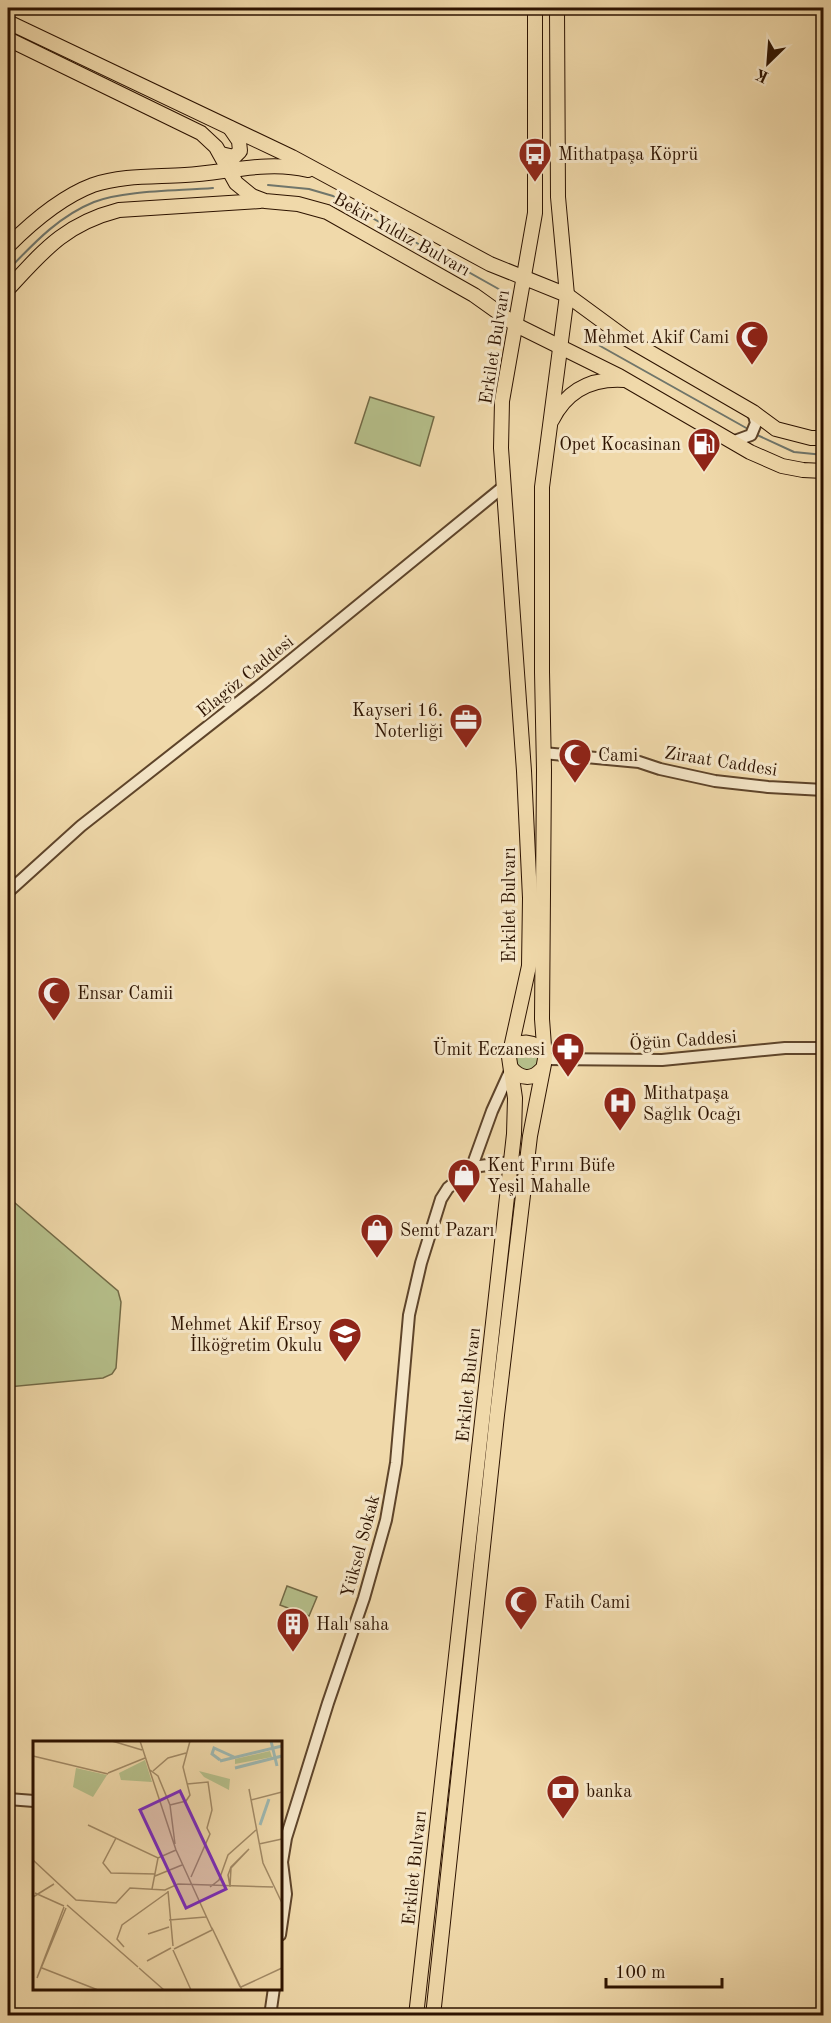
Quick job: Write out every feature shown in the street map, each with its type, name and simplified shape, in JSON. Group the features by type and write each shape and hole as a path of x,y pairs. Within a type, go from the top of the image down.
{"main road":[{"name":"Erkilet Bulvarı","path":"416,2016 514,1134 515,1098 509,1063 529,966 530,898 524,771 501,448 502,401 535,213 535,8"},
{"name":"Erkilet Bulvarı","path":"433,2016 497,1408 530,1136 543,1061 542,487 567,295 558,197 557,8"},
{"name":"Bekir Yıldız Bulvarı","path":"8,22 230,128 466,252 567,295 627,339 770,426 786,433 824,438"},
{"name":"Bekir Yıldız Bulvarı","path":"8,39 201,133 212,141 221,154 228,171 241,189 252,196 265,201 298,204 327,212 474,295 516,325 626,381 760,458 782,466 824,471"},
{"path":"221,154 234,157 240,150 239,141 230,128"},
{"path":"8,246 51,209 78,192 113,180 279,166 304,169 327,177"},
{"path":"8,289 54,241 71,229 97,217 119,210 265,201"},
{"path":"496,310 506,334 510,356"},
{"path":"550,424 563,402 580,388 601,380 626,381"},
{"path":"519,1013 527,1026 536,1026 542,1019"},
{"path":"511,1052 519,1044 525,1042 536,1044 543,1061 532,1077 526,1078 515,1073 511,1068"}],"street":[{"path":"732,442 751,435 755,418"},
{"name":"Elagöz Caddesi","path":"8,892 57,846 314,642 503,487"},
{"name":"Ziraat Caddesi","path":"543,753 639,762 715,781 824,790"},
{"name":"Öğün Caddesi","path":"543,1061 662,1060 785,1048 824,1048"},
{"path":"511,1068 492,1111 475,1169 511,1162"},
{"name":"Yüksel Sokak","path":"282,1921 286,1894 282,1873 282,1854 286,1838 364,1598 386,1520 396,1462 409,1315 421,1263 441,1199 453,1183 507,1152 514,1134"},
{"path":"8,1799 33,1801"},
{"path":"270,2016 274,1990"}],"green space":[{"path":"370,397 434,417 420,466 355,443"},
{"path":"521,1047 537,1051 540,1063 532,1072 516,1067 514,1054"},
{"path":"8,1197 118,1291 121,1302 116,1368 112,1374 103,1378 8,1387"},
{"path":"287,1586 317,1597 309,1616 280,1605"}],"waterway":[{"path":"268,185 309,189 333,196 504,292"},
{"path":"8,270 37,240 58,223 94,202 136,193 213,188"},
{"path":"586,338 748,429"},
{"path":"755,434 794,452 824,455"}],"place":[{"name":"Mithatpaşa Köprü","path":"535,183"},
{"name":"Mehmet Akif Cami","path":"752,366"},
{"name":"Opet Kocasinan","path":"704,473"},
{"name":"Kayseri 16. Noterliği","path":"466,749"},
{"name":"Cami","path":"575,784"},
{"name":"Ensar Camii","path":"54,1022"},
{"name":"Ümit Eczanesi","path":"568,1078"},
{"name":"Mithatpaşa Sağlık Ocağı","path":"620,1132"},
{"name":"Kent Fırını Büfe Yeşil Mahalle","path":"464,1204"},
{"name":"Semt Pazarı","path":"377,1259"},
{"name":"Mehmet Akif Ersoy İlköğretim Okulu","path":"345,1363"},
{"name":"Fatih Cami","path":"521,1631"},
{"name":"Halı saha","path":"293,1653"},
{"name":"banka","path":"563,1820"}]}
